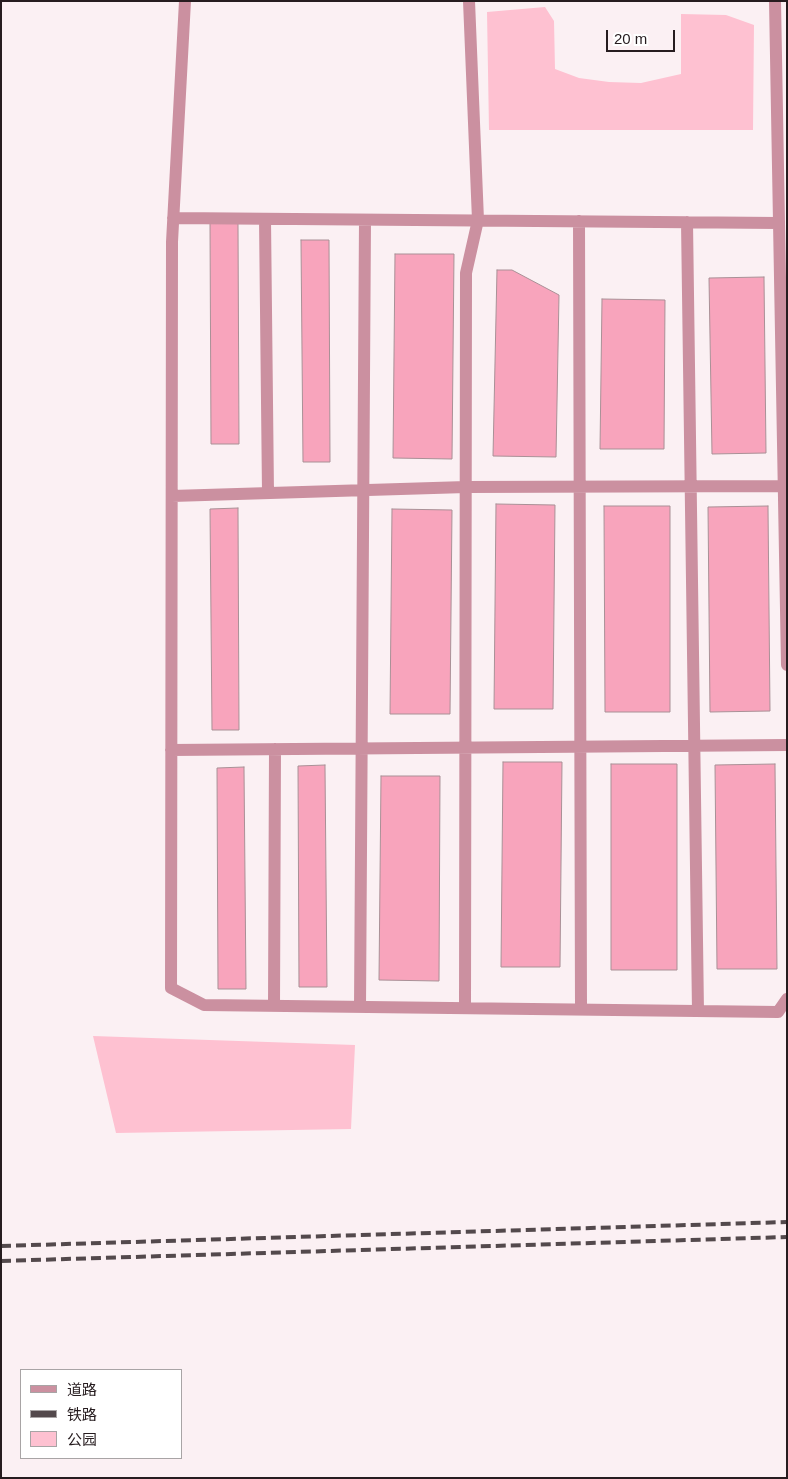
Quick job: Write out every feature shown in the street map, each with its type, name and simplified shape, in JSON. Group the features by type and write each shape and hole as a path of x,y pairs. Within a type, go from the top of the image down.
{"street":[{"path":"185,1 174,218 170,988 204,1005 778,1012 787,999"},
{"path":"465,1008 466,273 478,220 469,1"},
{"path":"774,1 787,666"},
{"path":"174,218 778,223"},
{"path":"265,219 268,493"},
{"path":"360,1007 365,220"},
{"path":"579,221 581,1010"},
{"path":"688,222 698,1011"},
{"path":"172,496 466,487 783,486"},
{"path":"171,750 787,745"},
{"path":"274,1006 276,749"}],"green space":[{"path":"545,7 554,21 555,69 579,78 609,82 641,83 681,74 681,14 726,15 754,25 753,130 489,130 487,12"},
{"path":"93,1036 355,1045 351,1129 116,1133"}],"building":[{"path":"238,222 239,444 211,444 210,223"},
{"path":"301,240 329,240 330,462 303,462"},
{"path":"395,254 454,254 452,459 393,458"},
{"path":"497,270 512,270 559,295 556,457 493,456"},
{"path":"764,277 766,453 712,454 709,278"},
{"path":"602,299 665,300 664,449 600,449"},
{"path":"496,504 555,505 553,709 494,709"},
{"path":"604,506 670,506 670,712 605,712"},
{"path":"768,506 770,711 710,712 708,507"},
{"path":"238,508 239,730 212,730 210,509"},
{"path":"392,509 452,510 450,714 390,714"},
{"path":"503,762 562,762 560,967 501,967"},
{"path":"611,764 677,764 677,970 611,970"},
{"path":"775,764 777,969 717,969 715,765"},
{"path":"325,765 327,987 299,987 298,766"},
{"path":"244,767 246,989 218,989 217,768"},
{"path":"381,776 440,776 439,981 379,980"}],"railway":[{"path":"1,1246 787,1222"},
{"path":"1,1261 787,1237"}]}
